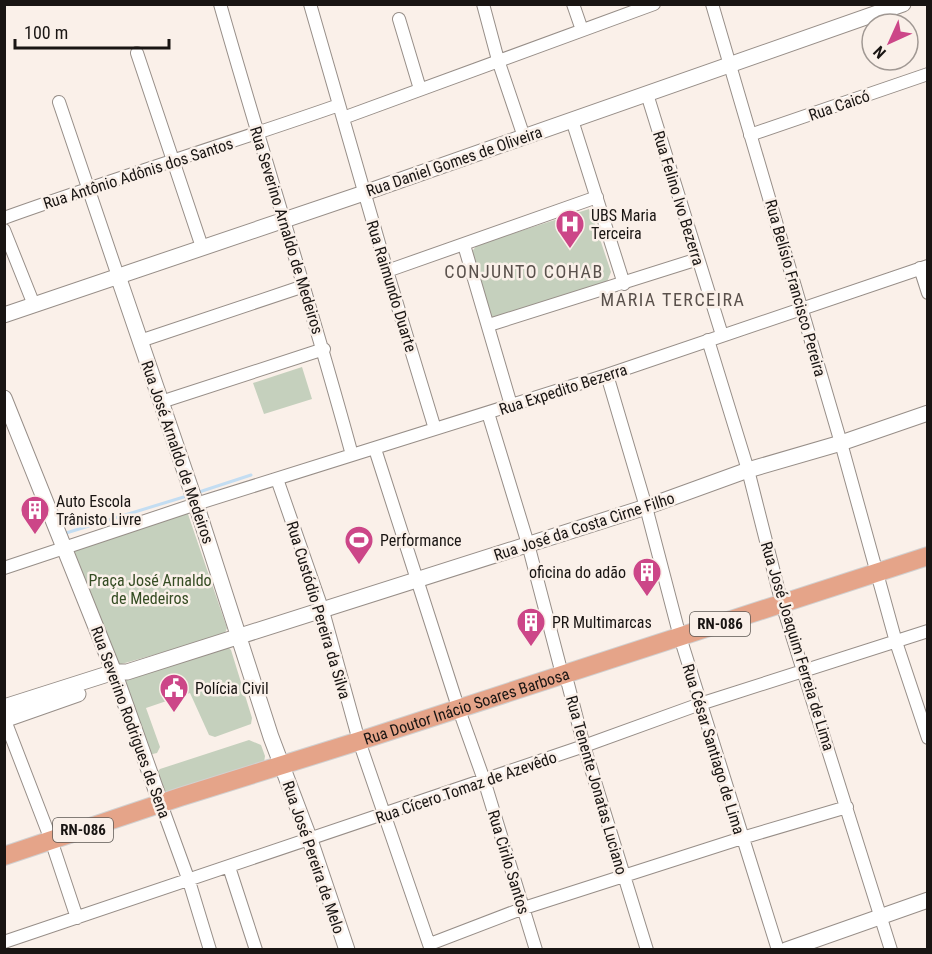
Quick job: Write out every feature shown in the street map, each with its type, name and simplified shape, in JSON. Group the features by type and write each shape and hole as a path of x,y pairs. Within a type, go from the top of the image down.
{"main road":[{"name":"Rua Doutor Inácio Soares Barbosa","path":"4,856 927,556"}],"street":[{"name":"Rua Severino Arnaldo de Medeiros","path":"220,4 257,134 324,349 352,455"},
{"name":"Rua Raimundo Duarte","path":"310,4 435,429"},
{"path":"483,4 498,60 524,137"},
{"path":"573,4 582,30"},
{"path":"343,118 654,4"},
{"name":"Rua Belísio Francisco Pereira","path":"712,4 841,443 896,642 927,738"},
{"name":"Rua Daniel Gomes de Oliveira","path":"4,315 364,193 903,4"},
{"path":"399,19 420,89"},
{"path":"137,53 202,247"},
{"name":"Rua Caicó","path":"750,135 927,74"},
{"name":"Rua Felino Ivo Bezerra","path":"647,94 722,335"},
{"path":"59,102 118,276"},
{"name":"Rua Antônio Adônis dos Santos","path":"4,218 339,105"},
{"path":"572,120 624,284"},
{"path":"387,271 597,197"},
{"path":"4,230 34,305"},
{"path":"464,245 511,405"},
{"path":"489,325 698,259"},
{"path":"924,267 927,293"},
{"name":"Rua Expedito Bezerra","path":"4,568 196,504 607,375 924,267"},
{"name":"Rua José Arnaldo de Medeiros","path":"118,276 282,764"},
{"path":"140,341 304,286"},
{"name":"Rua José Joaquim Ferreia de Lima","path":"708,340 748,470 782,604 882,915 891,950"},
{"path":"161,402 324,349"},
{"name":"Rua César Santiago de Lima","path":"607,375 646,507 680,637 778,950"},
{"name":"Rua Severino Rodrigues de Sena","path":"4,398 64,548 120,675 210,950"},
{"name":"Rua Tenente Jonatas Luciano","path":"488,413 528,544 562,674 568,684 584,746 646,950"},
{"name":"Rua José da Costa Cirne Filho","path":"120,675 646,507 748,470 841,443 927,413"},
{"name":"Rua Cirilo Santos","path":"375,449 458,707 484,780 536,950"},
{"name":"Rua Custódio Pereira da Silva","path":"277,480 323,611 359,741 431,947"},
{"name":"Rua Cícero Tomaz de Azevêdo","path":"4,942 310,840 700,704 927,631"},
{"path":"4,707 120,675"},
{"path":"77,918 51,840 5,719 120,675"},
{"name":"Rua José Pereira de Melo","path":"282,764 347,950"},
{"path":"431,947 524,909 742,838 847,807"},
{"path":"229,867 256,950"},
{"path":"786,950 927,900"}],"green space":[{"path":"589,209 611,272 607,282 493,320 488,318 470,254 477,245"},
{"path":"302,367 312,399 264,414 253,383"},
{"name":"Praça José Arnaldo de Medeiros","path":"182,511 188,514 227,628 225,633 118,665 71,553 75,545"},
{"path":"228,647 231,650 252,718 251,724 215,737 209,735 190,693 146,708 160,747 157,753 148,755 124,681"},
{"path":"249,740 261,745 265,756 264,763 164,796 157,772 160,769"}],"waterway":[{"path":"196,493 251,475"},
{"path":"66,533 187,496"}],"place":[{"name":"UBS Maria Terceira","path":"570,250"},
{"name":"Auto Escola Trânisto Livre","path":"35,536"},
{"name":"Performance","path":"359,566"},
{"name":"oficina do adão","path":"647,598"},
{"name":"PR Multimarcas","path":"531,648"},
{"name":"Polícia Civil","path":"174,714"}],"district":[{"name":"CONJUNTO COHAB","path":"524,272"},
{"name":"MARIA TERCEIRA","path":"673,300"}]}
